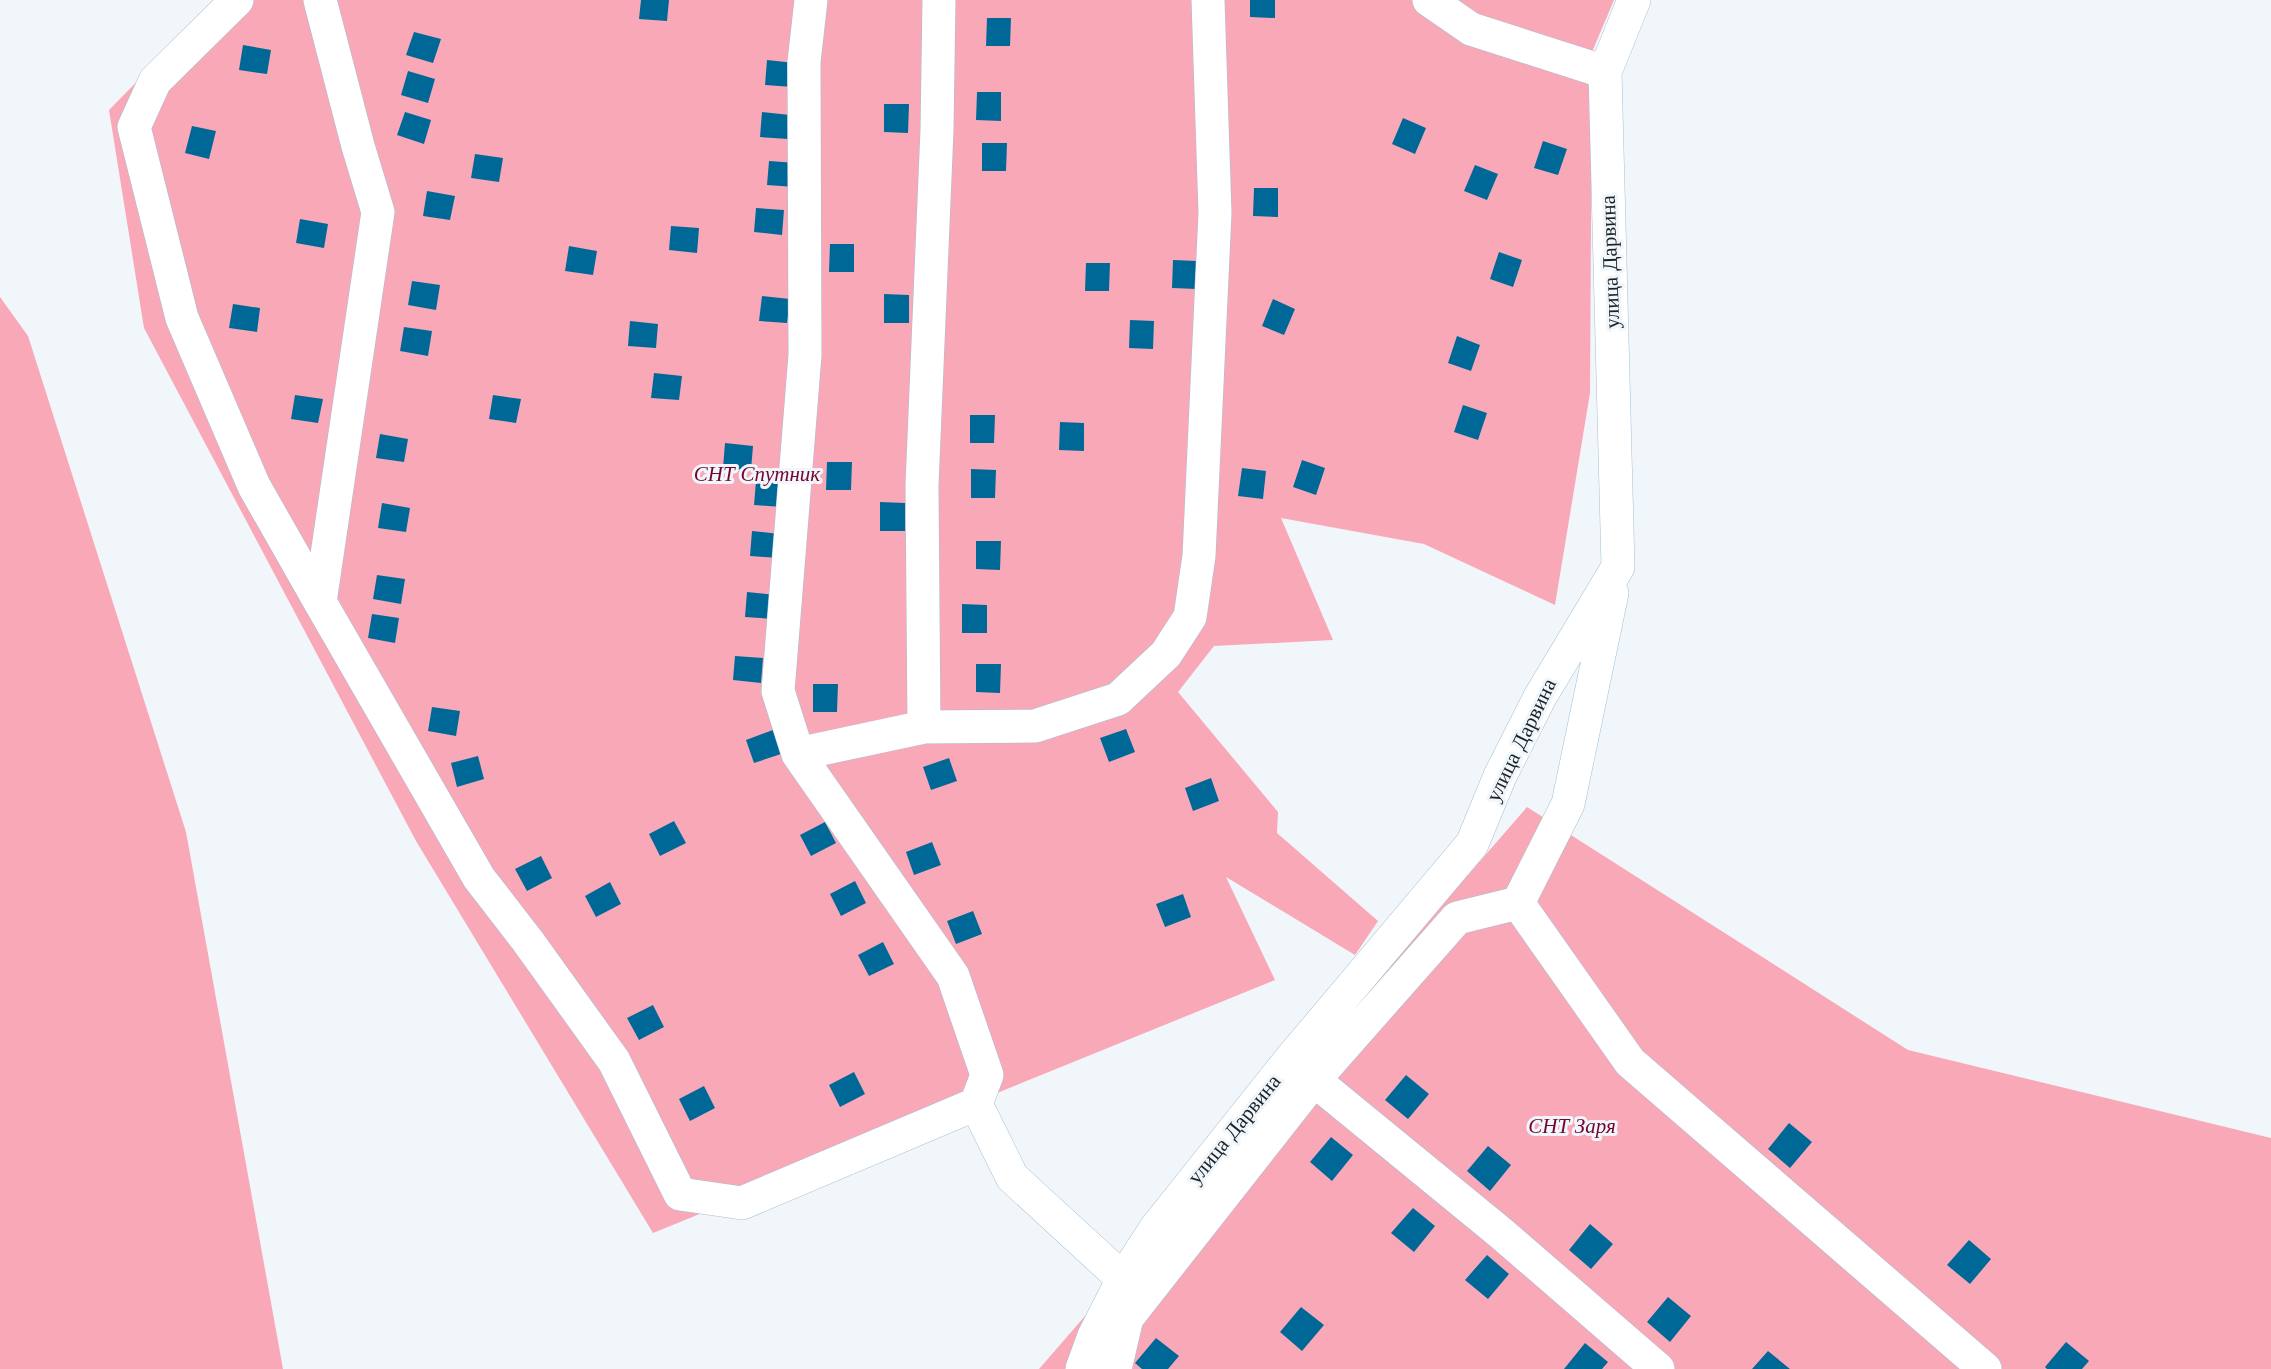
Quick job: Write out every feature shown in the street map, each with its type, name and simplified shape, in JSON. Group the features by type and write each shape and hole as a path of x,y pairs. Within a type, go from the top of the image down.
{"street":[{"path":"237,0 155,81 134,127 182,318 254,486 479,878 527,940 614,1061 680,1194 742,1203 976,1104 987,1075 953,976 798,754 778,691 805,355 804,62 811,0"},
{"path":"320,0 358,146 378,212 320,602"},
{"path":"924,727 922,485 937,130 939,0"},
{"path":"798,754 924,727 1035,726 1118,699 1166,654 1190,617 1199,556 1215,213 1209,0"},
{"path":"1429,0 1471,29 1605,72"},
{"name":"улица Дарвина","path":"1083,1369 1094,1336 1123,1279 1156,1228 1248,1111 1472,844 1500,776 1540,697 1618,567 1605,72 1634,0"},
{"path":"1115,1369 1127,1318 1314,1080 1458,918 1518,903 1568,804 1618,567"},
{"path":"1518,903 1630,1062 1985,1369"},
{"path":"1314,1080 1502,1234 1658,1369"},
{"path":"976,1104 1012,1177 1123,1279"}],"green space":[{"name":"СНТ Спутник","path":"217,0 1614,0 1592,52 1590,393 1555,605 1424,544 1281,518 1333,640 1214,646 1178,692 1278,812 1277,833 1378,921 1355,955 1226,877 1275,980 653,1233 416,841 144,328 109,110"},
{"path":"0,297 28,336 186,832 283,1369 0,1369"},
{"name":"СНТ Заря","path":"1527,807 1908,1050 2271,1138 2271,1369 1039,1369"}],"building":[{"path":"641,0 669,0 667,21 639,19"},
{"path":"1250,0 1275,0 1275,18 1250,17"},
{"path":"987,18 1011,18 1010,46 986,46"},
{"path":"414,32 441,39 433,63 406,55"},
{"path":"243,45 271,50 267,74 239,70"},
{"path":"767,60 795,63 793,87 765,85"},
{"path":"408,71 435,79 428,103 401,95"},
{"path":"977,92 1001,92 1001,121 976,120"},
{"path":"884,104 909,104 908,133 884,132"},
{"path":"405,112 431,120 424,144 397,135"},
{"path":"762,112 790,115 788,139 760,137"},
{"path":"1403,118 1426,128 1415,154 1392,144"},
{"path":"192,126 216,131 209,159 185,153"},
{"path":"1543,141 1567,149 1558,175 1534,168"},
{"path":"982,143 1007,143 1006,171 982,171"},
{"path":"475,154 503,158 499,182 471,178"},
{"path":"769,161 797,163 795,187 767,185"},
{"path":"1475,165 1498,174 1487,200 1464,191"},
{"path":"1254,188 1278,188 1278,217 1253,216"},
{"path":"427,191 455,196 450,220 423,216"},
{"path":"756,208 784,210 782,235 754,232"},
{"path":"300,219 328,224 324,248 296,243"},
{"path":"671,226 699,228 697,253 669,250"},
{"path":"830,244 854,244 854,272 829,272"},
{"path":"569,246 597,251 593,275 565,271"},
{"path":"1499,252 1522,260 1513,287 1490,279"},
{"path":"1173,260 1197,261 1197,289 1172,288"},
{"path":"1086,263 1110,263 1109,291 1085,291"},
{"path":"412,281 440,285 436,310 408,305"},
{"path":"884,294 909,295 909,323 884,323"},
{"path":"762,296 790,299 787,323 759,321"},
{"path":"1273,299 1295,309 1284,335 1262,326"},
{"path":"233,304 260,308 257,332 229,328"},
{"path":"1130,320 1154,321 1153,349 1129,348"},
{"path":"630,321 658,324 656,348 628,346"},
{"path":"404,327 432,331 428,356 400,351"},
{"path":"1457,336 1480,345 1471,371 1448,363"},
{"path":"654,373 682,376 679,400 651,398"},
{"path":"295,395 323,399 318,423 291,419"},
{"path":"493,395 521,399 516,423 489,419"},
{"path":"1463,405 1487,413 1478,440 1454,432"},
{"path":"970,415 995,415 994,443 970,443"},
{"path":"1060,422 1084,423 1084,451 1059,450"},
{"path":"380,434 408,439 404,462 376,458"},
{"path":"725,443 753,446 751,470 723,468"},
{"path":"1302,460 1325,468 1316,495 1293,487"},
{"path":"827,462 852,462 851,490 826,490"},
{"path":"1242,468 1266,471 1263,499 1238,496"},
{"path":"971,469 996,470 995,498 971,498"},
{"path":"756,481 784,483 782,507 754,505"},
{"path":"880,502 905,503 905,531 880,531"},
{"path":"382,503 410,508 406,532 378,528"},
{"path":"752,531 780,534 778,558 750,556"},
{"path":"976,541 1001,541 1000,570 976,569"},
{"path":"377,575 405,579 401,604 373,599"},
{"path":"747,592 775,595 773,619 745,617"},
{"path":"962,604 987,605 987,633 962,633"},
{"path":"372,614 399,618 395,643 368,638"},
{"path":"735,656 763,658 761,683 733,680"},
{"path":"976,664 1001,664 1000,693 976,692"},
{"path":"813,684 838,684 837,712 813,712"},
{"path":"432,707 460,711 456,736 428,731"},
{"path":"1126,729 1135,752 1109,762 1100,738"},
{"path":"773,730 781,754 754,763 746,740"},
{"path":"478,756 484,779 457,787 451,763"},
{"path":"949,758 957,781 931,790 923,767"},
{"path":"1211,778 1219,801 1193,811 1185,788"},
{"path":"674,821 686,843 660,856 649,834"},
{"path":"825,822 836,843 811,856 800,835"},
{"path":"932,842 941,865 914,875 906,852"},
{"path":"541,856 552,878 527,891 515,869"},
{"path":"855,881 866,903 841,916 830,894"},
{"path":"610,882 621,904 596,917 585,896"},
{"path":"1183,894 1191,917 1165,927 1156,904"},
{"path":"973,911 982,934 956,944 947,921"},
{"path":"883,942 894,964 869,976 858,955"},
{"path":"653,1005 664,1027 639,1040 627,1018"},
{"path":"854,1072 865,1094 840,1107 829,1085"},
{"path":"1406,1075 1429,1094 1408,1119 1385,1100"},
{"path":"704,1086 715,1108 690,1121 679,1099"},
{"path":"1789,1123 1812,1142 1790,1168 1768,1149"},
{"path":"1331,1137 1353,1155 1332,1181 1310,1162"},
{"path":"1488,1146 1511,1165 1490,1191 1467,1171"},
{"path":"1413,1208 1435,1226 1414,1252 1391,1233"},
{"path":"1590,1224 1613,1244 1591,1269 1569,1250"},
{"path":"1969,1240 1991,1259 1970,1284 1947,1265"},
{"path":"1487,1255 1509,1274 1488,1299 1465,1280"},
{"path":"1668,1297 1691,1316 1670,1342 1647,1322"},
{"path":"1301,1307 1324,1325 1302,1351 1280,1332"},
{"path":"1156,1338 1179,1356 1168,1369 1142,1369 1135,1363"},
{"path":"2066,1342 2089,1361 2082,1369 2047,1369 2045,1367"},
{"path":"1585,1343 1608,1362 1602,1369 1564,1369"},
{"path":"1768,1351 1790,1369 1752,1369"}]}
